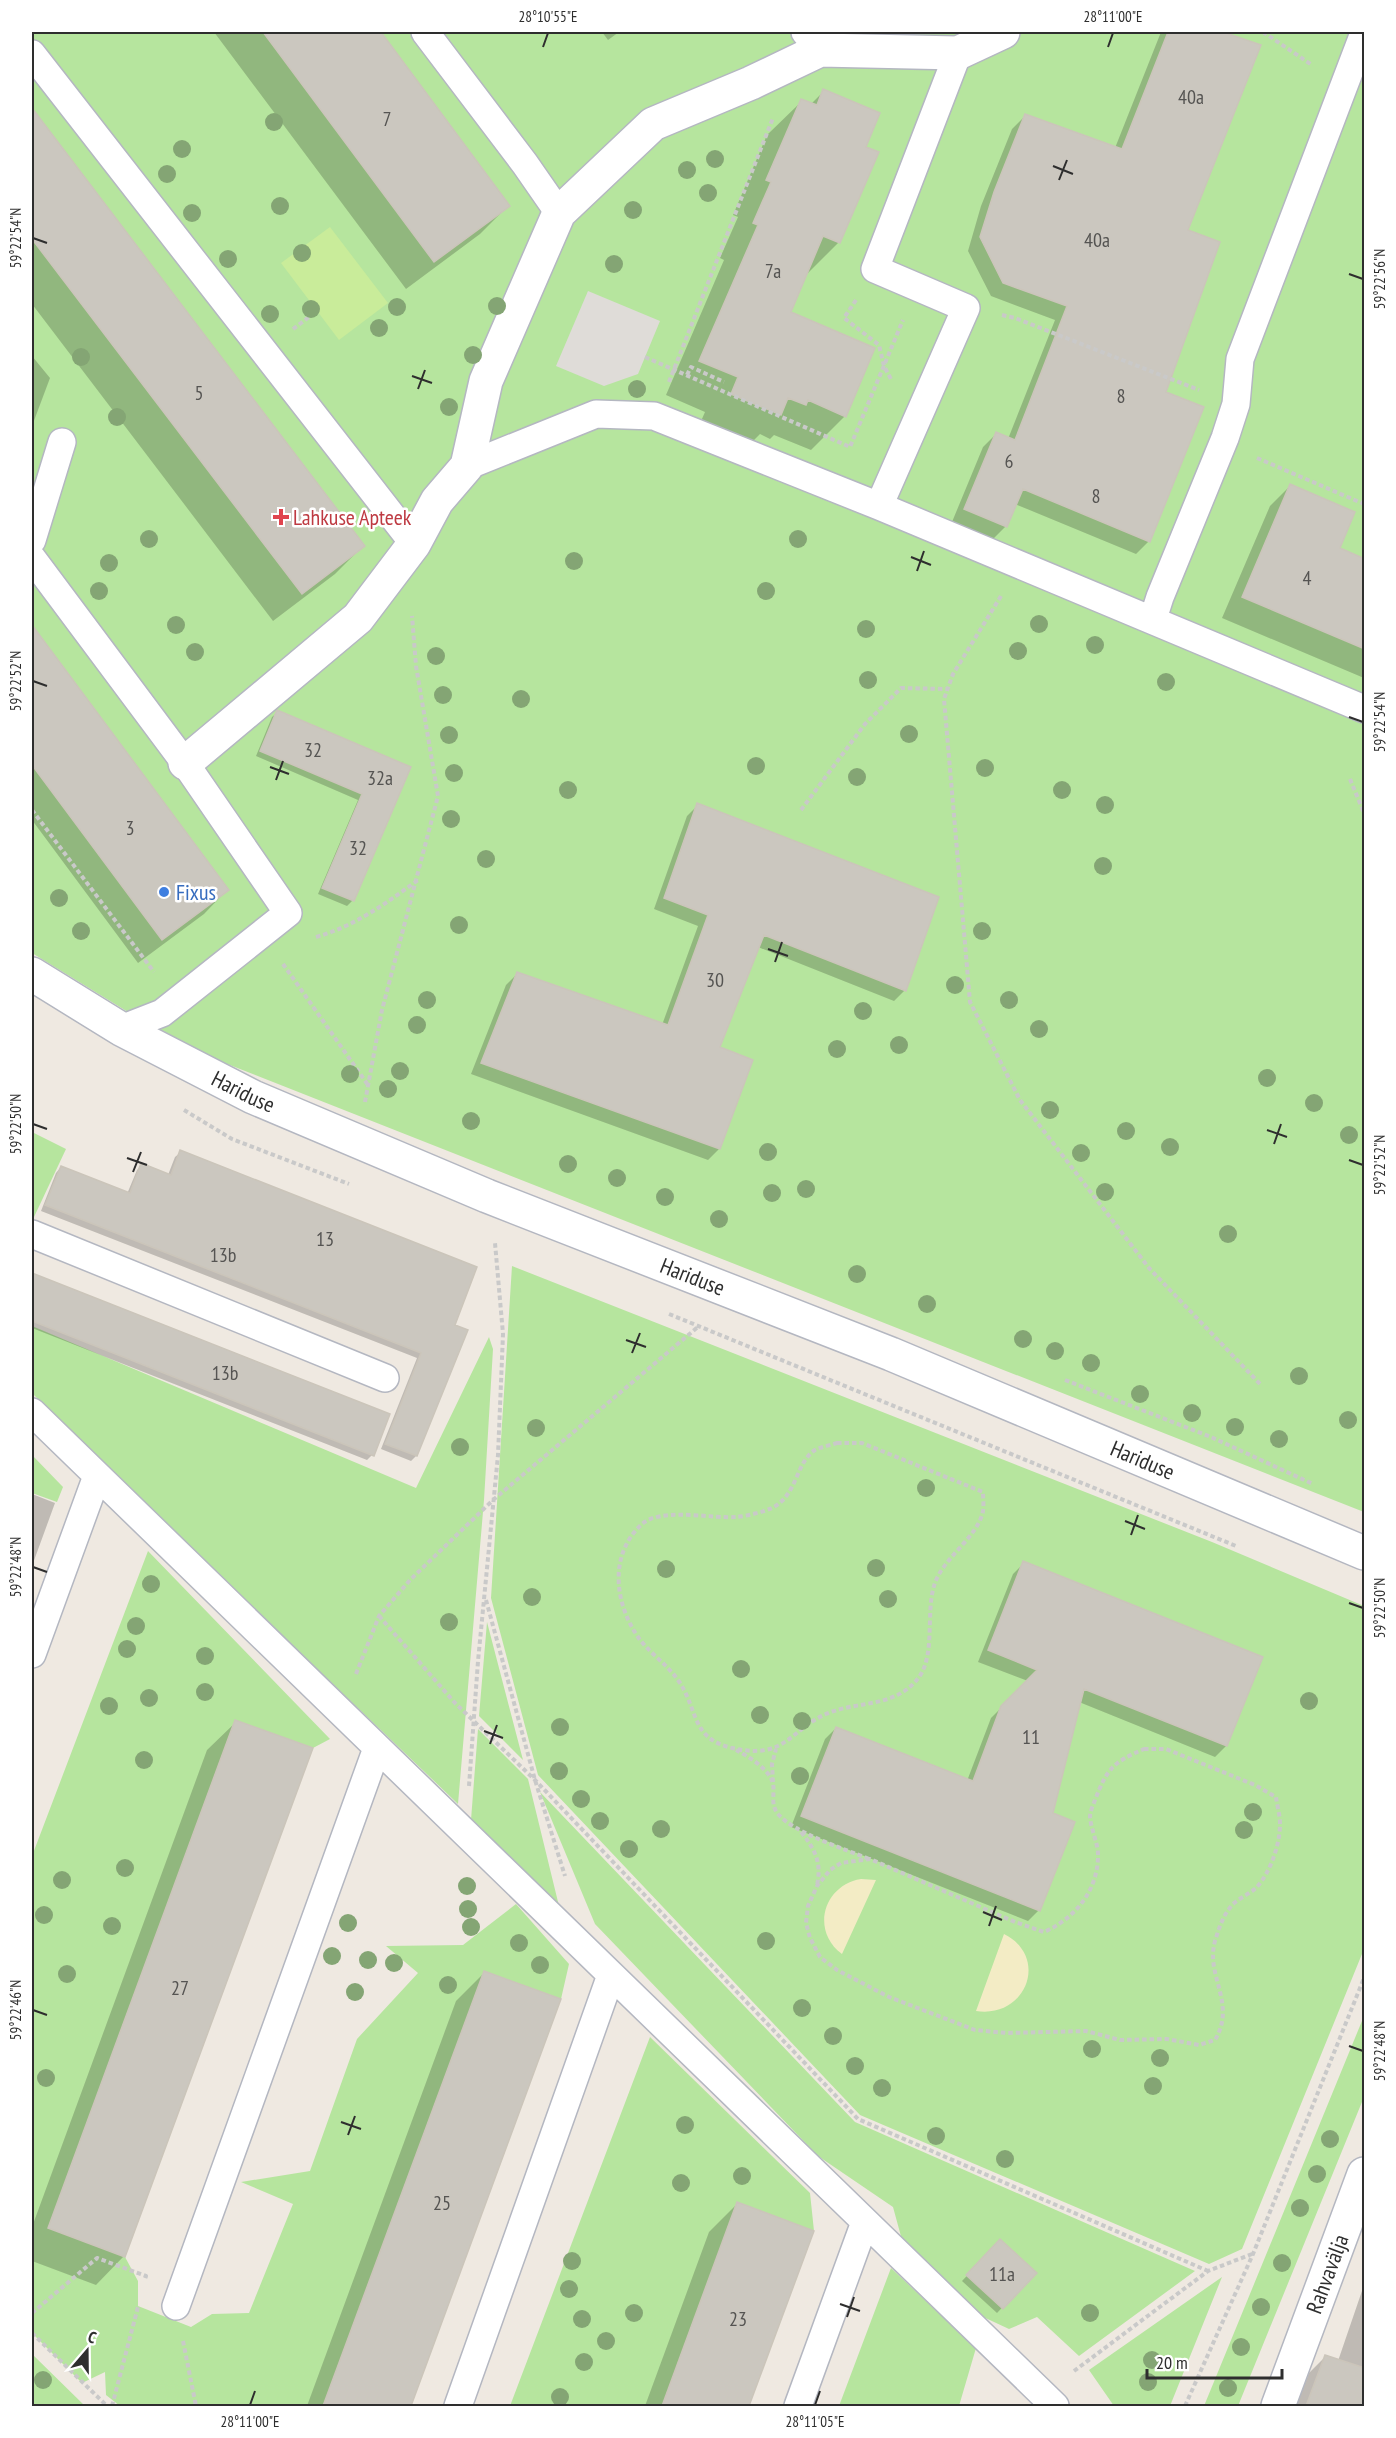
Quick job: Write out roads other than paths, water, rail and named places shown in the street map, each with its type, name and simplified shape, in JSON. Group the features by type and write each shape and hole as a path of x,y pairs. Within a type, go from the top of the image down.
{"street":[{"path":"185,763 358,618 414,544 437,501 467,466 486,381 559,213 653,124 807,48 958,53 1003,32"},
{"name":"Hariduse","path":"32,974 121,1029 253,1097 488,1196 891,1354 1365,1553"},
{"name":"Rahvavälja","path":"1278,2406 1365,2174"}],"lane":[{"path":"425,32 525,164 559,213"},
{"path":"1153,619 1223,444 1236,404 1240,359 1365,33"},
{"path":"879,506 966,308 875,269 958,53"},
{"path":"32,54 414,544"},
{"path":"467,466 596,414 654,416 1020,564 1365,709"},
{"path":"32,540 62,442"},
{"path":"32,558 185,763 288,913 265,939 162,1012 121,1029"},
{"path":"32,1234 385,1378"},
{"path":"32,1412 1049,2400"},
{"path":"32,1654 97,1476"},
{"path":"176,2306 377,1748"},
{"path":"458,2406 611,1975"},
{"path":"798,2406 865,2222"}],"place":[{"name":"Lahkuse Apteek","path":"281,517"},
{"name":"Fixus","path":"164,892"}]}
